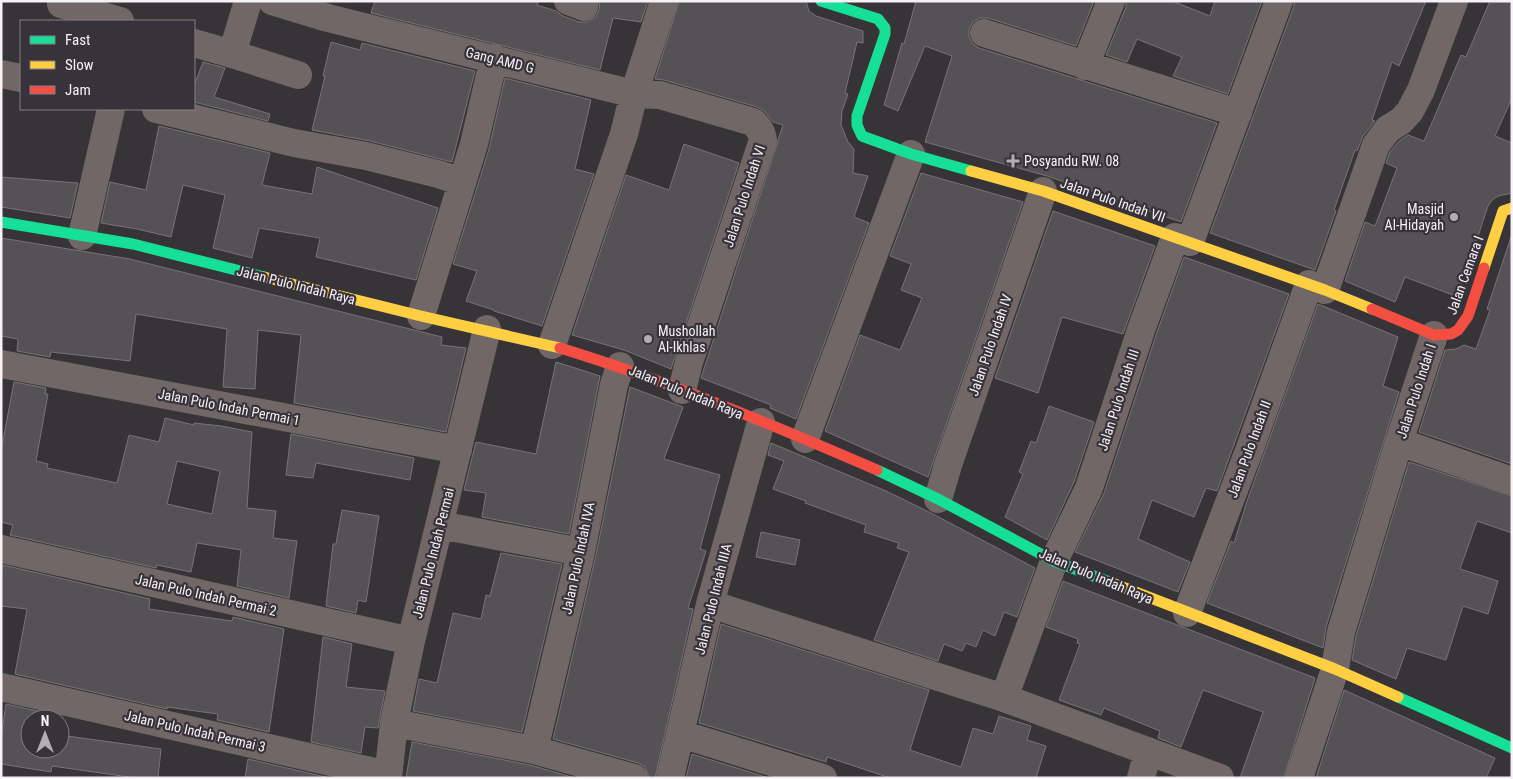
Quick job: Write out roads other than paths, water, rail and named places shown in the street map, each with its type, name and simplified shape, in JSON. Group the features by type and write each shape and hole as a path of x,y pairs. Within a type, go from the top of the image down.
{"street":[{"path":"232,54 248,1"},
{"name":"Gang AMD G","path":"272,1 328,18 634,94"},
{"path":"568,1 584,7 585,1"},
{"path":"552,344 624,134 634,94 664,1"},
{"path":"805,439 911,154 862,136 856,125 857,116 885,34 885,28 878,19 821,1"},
{"path":"1085,66 1111,1"},
{"name":"Jalan Pulo Indah III","path":"1004,698 1054,561 1089,488 1141,330 1238,113 1279,1"},
{"name":"Jalan Pulo Indah II","path":"1187,613 1250,448 1376,146 1388,129 1410,111 1421,90 1454,1"},
{"path":"61,4 117,20"},
{"path":"984,33 1238,113"},
{"path":"195,43 298,75"},
{"path":"421,316 474,144 494,58"},
{"path":"1,74 20,78"},
{"name":"Jalan Pulo Indah VI","path":"634,94 660,95 754,122 759,127 763,140 689,362 682,390"},
{"path":"82,236 111,110"},
{"path":"160,110 294,143 366,156 462,182"},
{"name":"Jalan Pulo Indah VII","path":"911,154 1043,191 1182,240"},
{"name":"Jalan Pulo Indah IV","path":"938,499 948,465 1043,191"},
{"name":"Jalan Cemara I","path":"1434,335 1452,335 1457,333 1462,327 1468,316 1503,212 1512,208"},
{"name":"Jalan Pulo Indah Raya","path":"1,222 133,244 421,316 552,344 620,366 805,439 892,477 938,499 1054,561 1334,669 1512,748"},
{"name":"Jalan Pulo Indah I","path":"1182,240 1317,287 1434,335 1399,442 1342,632 1334,669"},
{"name":"Jalan Pulo Indah Permai","path":"388,776 394,723 411,641 487,329"},
{"name":"Jalan Pulo Indah Permai 1","path":"1,364 458,450"},
{"name":"Jalan Pulo Indah IVA","path":"534,750 581,552 614,385 620,366"},
{"name":"Jalan Pulo Indah IIIA","path":"670,778 710,604 761,422"},
{"path":"1399,442 1512,481"},
{"path":"440,525 581,552"},
{"name":"Jalan Pulo Indah Permai 2","path":"1,549 411,641"},
{"path":"710,604 1004,698 1220,778"},
{"path":"1299,778 1334,669"},
{"name":"Jalan Pulo Indah Permai 3","path":"1,687 388,776"},
{"path":"394,723 534,750 634,778"},
{"path":"681,734 823,778"},
{"path":"1141,778 1148,750"}],"place":[{"name":"Posyandu RW. 08","path":"1013,161"},
{"name":"Masjid Al-Hidayah","path":"1454,217"},
{"name":"Mushollah Al-Ikhlas","path":"648,339"}]}
